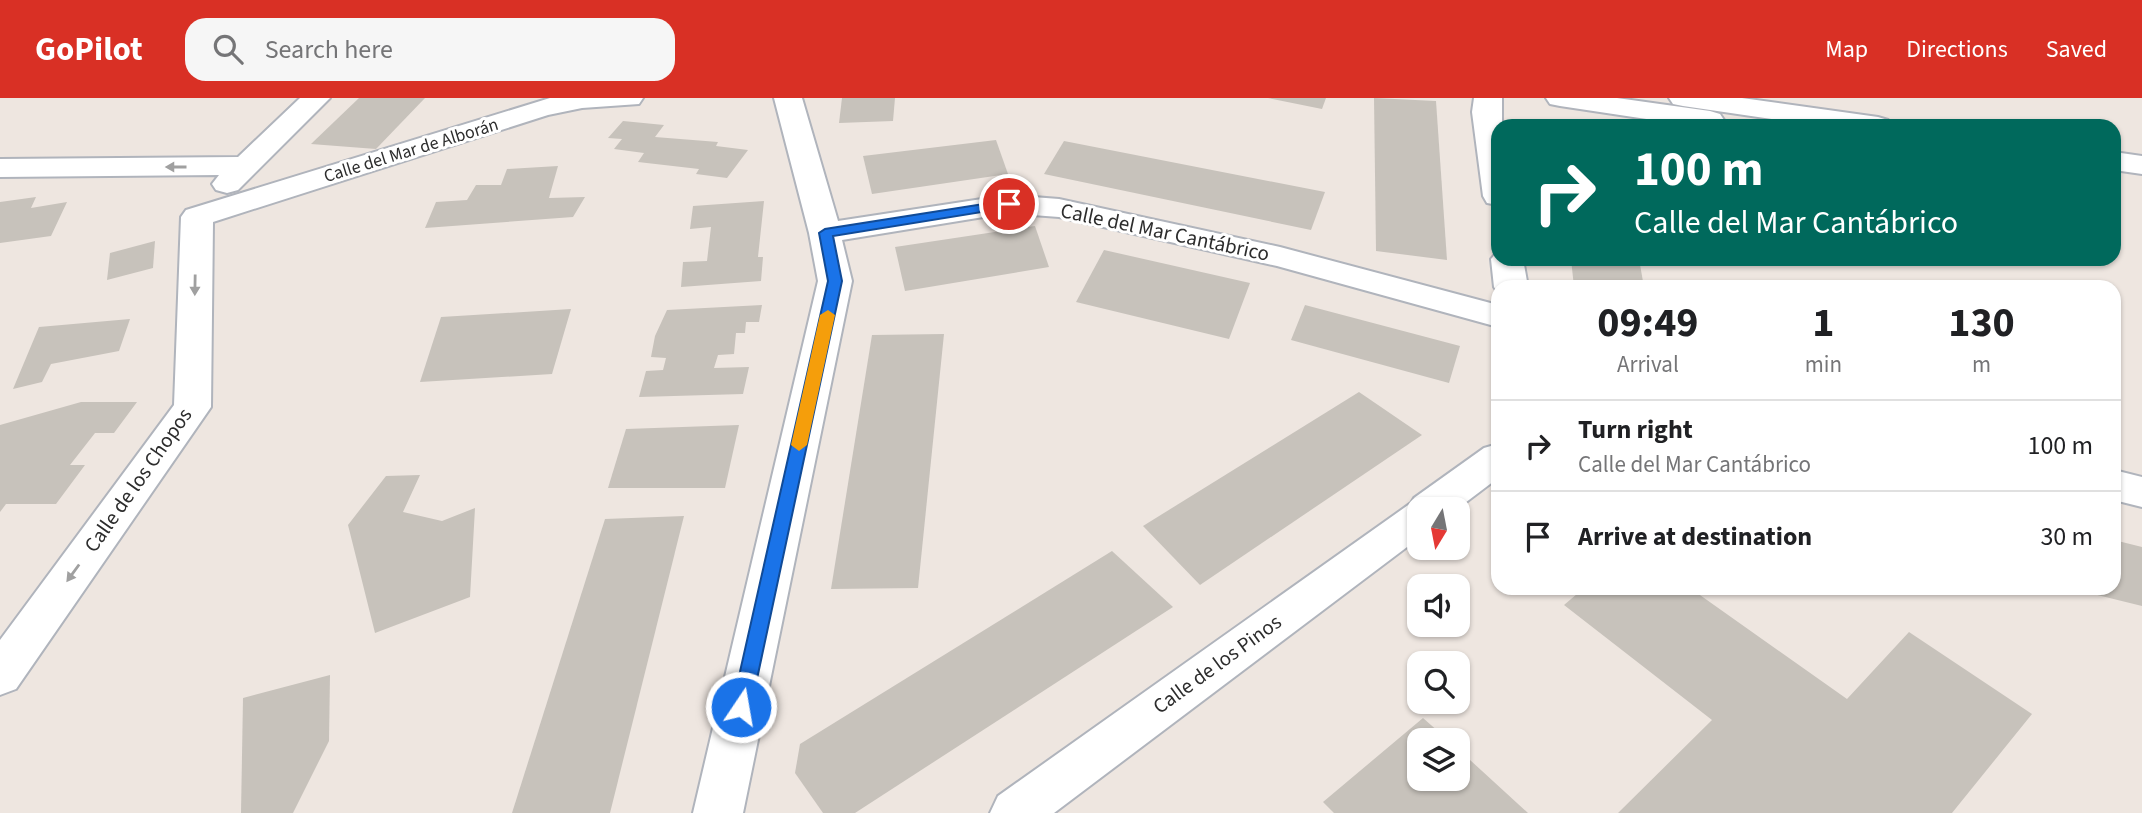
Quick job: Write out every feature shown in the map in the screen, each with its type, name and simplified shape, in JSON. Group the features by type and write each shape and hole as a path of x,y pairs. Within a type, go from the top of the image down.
{"street":[{"path":"197,217 244,166 316,98"},
{"name":"Calle del Mar de Alborán","path":"197,217 542,108 582,100 629,98"},
{"path":"718,813 835,281 825,233 788,98"},
{"path":"1488,98 1486,112 1491,147"},
{"path":"1560,98 1705,119"},
{"path":"1683,98 1827,119"},
{"path":"1877,119 1883,98"},
{"path":"2121,162 2142,165"},
{"path":"0,168 244,166"},
{"path":"2121,179 2142,182"},
{"name":"Calle del Mar Cantábrico","path":"825,233 1009,204 1059,208 1280,257 1491,314"},
{"name":"Calle de los Chopos","path":"0,675 192,407 197,217"},
{"path":"1444,497 1491,463"},
{"path":"2121,487 2142,492"},
{"name":"Calle de los Pinos","path":"1015,813 1407,525"}],"building":[{"path":"359,98 425,98 376,149 311,144"},
{"path":"842,98 895,98 893,121 839,123"},
{"path":"1268,98 1326,98 1322,109"},
{"path":"1374,98 1436,101 1447,260 1376,251"},
{"path":"623,121 664,125 655,137 718,142 716,146 748,150 727,178 696,174 699,169 638,162 644,153 614,149 622,139 608,138"},
{"path":"996,140 1008,174 872,194 863,156"},
{"path":"1064,141 1325,192 1311,230 1044,174"},
{"path":"558,166 549,198 585,197 573,217 425,228 436,202 467,200 476,185 501,185 507,169"},
{"path":"36,197 31,208 67,202 51,236 0,243 0,202"},
{"path":"764,201 758,257 763,257 761,281 681,287 683,262 707,261 711,227 690,229 693,206"},
{"path":"1035,226 1049,267 905,291 895,247"},
{"path":"155,241 153,268 107,280 110,253"},
{"path":"1104,250 1250,283 1229,339 1076,302"},
{"path":"1572,266 1640,266 1643,280 1573,280"},
{"path":"762,305 759,322 746,322 745,333 736,333 734,354 718,355 714,368 749,367 743,394 639,397 646,371 663,370 666,358 651,357 655,336 667,310"},
{"path":"1305,305 1460,346 1449,383 1291,340"},
{"path":"571,309 552,374 420,382 441,317"},
{"path":"130,319 119,351 51,364 42,382 13,389 39,327"},
{"path":"944,334 918,588 831,589 872,335"},
{"path":"1359,392 1422,435 1200,585 1143,526"},
{"path":"81,402 137,402 114,433 95,433 70,465 85,465 56,504 6,504 0,512 0,425"},
{"path":"739,425 725,488 608,488 626,429"},
{"path":"420,475 403,512 442,521 475,508 470,597 375,633 348,525 386,476"},
{"path":"684,516 610,813 512,813 605,519"},
{"path":"2121,542 2142,547 2142,606 2097,595 2121,595"},
{"path":"1112,551 1173,607 855,813 823,813 795,773 800,744"},
{"path":"1576,595 1700,595 1847,699 1909,632 2032,714 1952,813 1618,813 1712,720 1564,605"},
{"path":"330,675 329,741 293,813 241,813 243,698"},
{"path":"1423,718 1434,728 1411,728"},
{"path":"1407,731 1407,791 1470,791 1470,760 1528,813 1334,813 1323,802"}],"slow traffic":[{"path":"799,445 828,315"}],"route":[{"path":"741,707 835,281 825,233 1009,204"}]}
